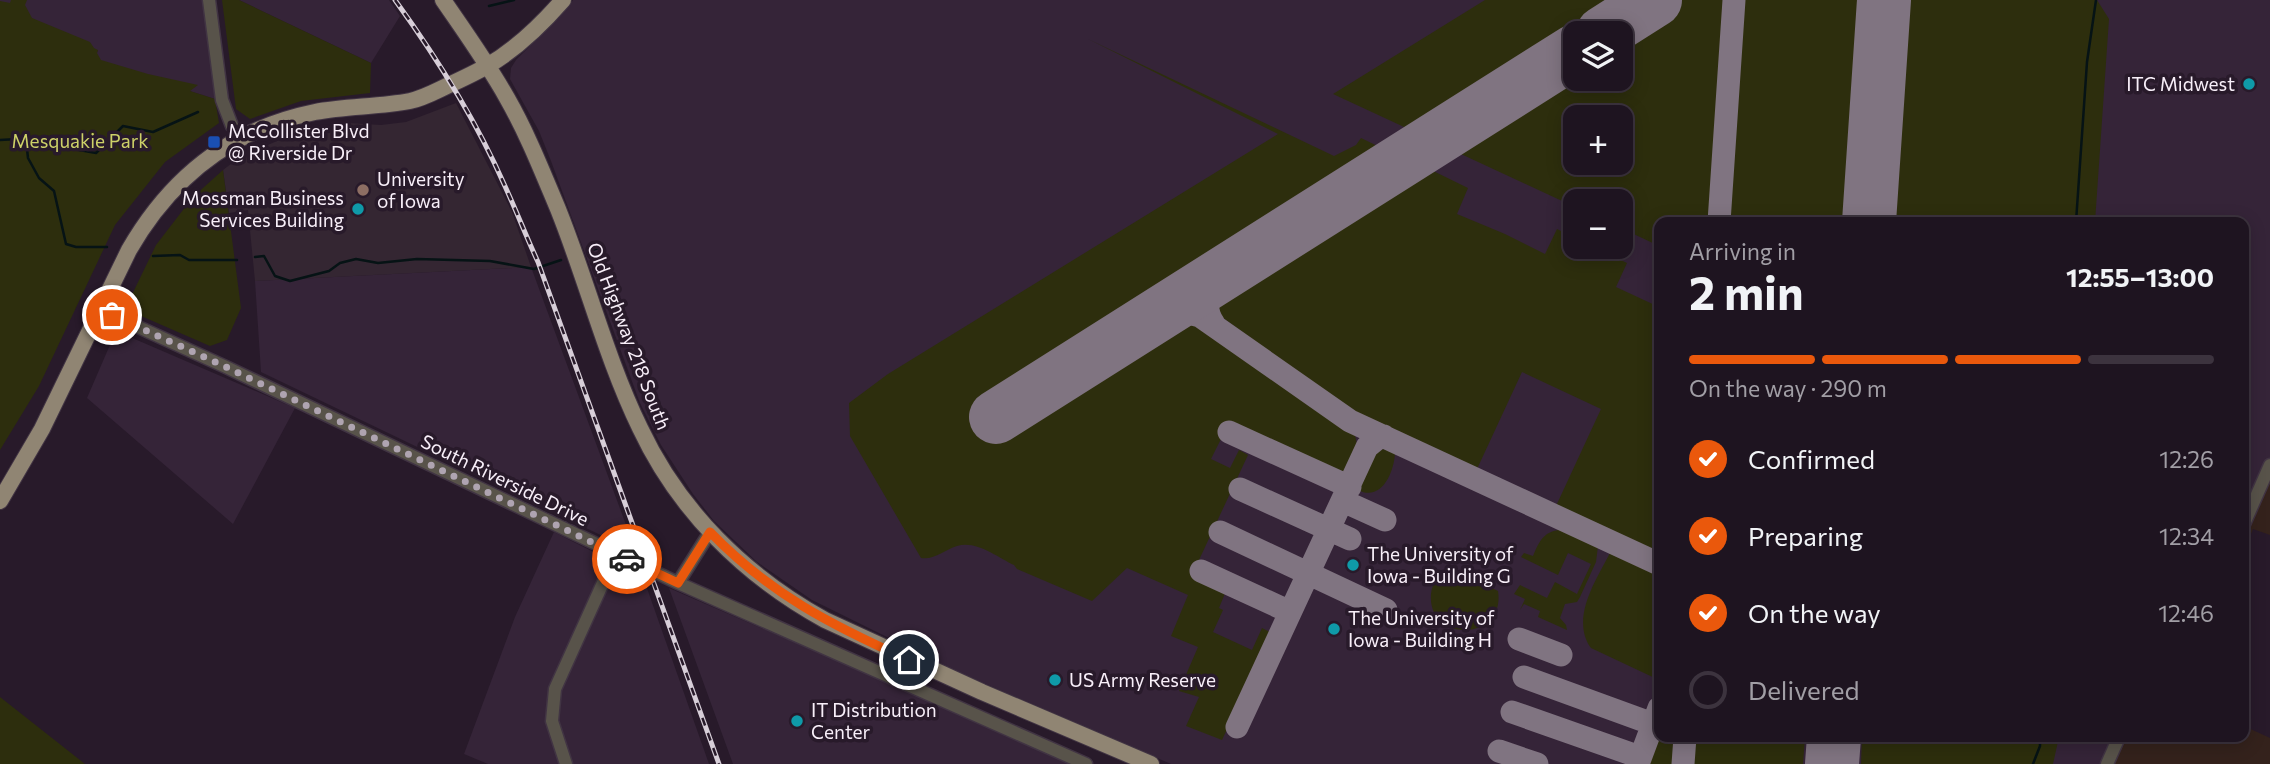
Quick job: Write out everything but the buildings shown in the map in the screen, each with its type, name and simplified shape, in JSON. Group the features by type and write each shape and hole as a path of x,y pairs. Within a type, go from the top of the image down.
{"main road":[{"name":"Old Highway 218 South","path":"443,0 488,66 522,126 558,211 639,428 664,474 710,532 759,578 825,620 958,681 1152,764"},
{"path":"0,501 42,429 129,250 157,206 197,166 216,151 289,118 316,112 411,101 429,95 488,66 534,29 563,0"}],"street":[{"path":"209,0 222,100 232,126 243,137"},
{"name":"South Riverside Drive","path":"101,310 238,372 678,583 1085,764"},
{"path":"2249,513 2270,466"},
{"path":"678,583 710,532"},
{"path":"566,764 552,721 555,689 616,554"},
{"path":"2108,764 2117,742"}],"shaded area":[{"path":"0,0 203,0 215,99 94,61 98,50 0,77"},
{"path":"239,0 389,0 400,16 371,63"},
{"path":"573,0 2270,0 2270,465 2249,513 2249,217 1654,217 1654,742 2112,742 2103,764 1171,764 896,645 887,637 812,600 757,562 714,521 661,445 640,403 539,131 510,79 511,68"},
{"name":"University of Iowa","path":"456,103 512,212 531,267 255,281 248,210 229,213 223,170 240,157 317,128 348,123 381,125 406,122"},
{"path":"531,267 636,552 261,372 255,281"},
{"path":"116,331 295,408 233,524 87,398"},
{"path":"2270,466 2270,535 2253,529 2249,539 2249,513"},
{"path":"554,532 643,577 709,764 488,764 464,754 515,617"},
{"path":"669,588 1075,764 733,764"},
{"path":"2249,728 2270,738 2270,764 2103,764 2112,742 2249,742"}],"green space":[{"name":"Mesquakie Park","path":"11,0 27,0 25,5 32,18 90,42 98,50 101,60 198,85 190,91 215,99 219,123 165,162 115,225 39,386 0,450 0,1 10,3"},
{"path":"222,0 239,0 371,63 370,93 301,101 250,119 236,109"},
{"path":"1485,0 1628,0 1595,21 1563,21 1563,41 1417,133 1333,94"},
{"path":"1681,0 1724,0 1726,19 1712,217 1654,217 1654,244 1633,234 1633,189 1563,189 1563,201 1448,148 1563,75 1563,91 1633,91 1633,30"},
{"path":"1740,0 1864,0 1845,217 1725,217"},
{"path":"1904,0 2097,0 2109,19 2095,217 1893,217"},
{"path":"1088,39 1334,156 1356,145 1361,138 1390,152 978,413 993,438 1173,323 1184,323 1211,333 1355,435 1358,449 1351,471 1338,471 1230,421 1211,459 1230,468 1239,450 1248,455 1192,575 1226,591 1219,608 1223,610 1213,632 1252,650 1262,628 1272,633 1222,740 1186,726 1199,697 1179,691 1198,647 1171,636 1188,595 1127,568 1092,601 1017,569 994,554 972,545 957,546 935,556 921,558 850,436 849,403 888,374 1278,134"},
{"path":"1421,165 1468,188 1457,214 1545,254 1557,229 1563,232 1563,259 1619,259 1627,263 1616,287 1654,305 1654,552 1556,506 1601,409 1522,372 1477,469 1347,408 1219,315 1216,303 1220,292"},
{"path":"223,170 241,308 227,340 210,346 125,309 156,245 193,197"},
{"path":"1384,449 1395,453 1385,484 1373,492 1358,490 1365,465 1373,455"},
{"path":"1559,530 1598,546 1596,562 1580,597 1577,602 1565,604 1560,618 1567,630 1538,617 1540,611 1524,604 1520,610 1525,599 1514,594 1520,585 1547,598 1555,582 1577,594 1591,564 1568,553 1558,575 1521,557 1524,553 1533,556 1545,535"},
{"path":"1610,553 1654,573 1654,678 1591,648 1583,625 1592,587"},
{"path":"1449,568 1498,591 1497,608 1490,620 1479,627 1466,630 1441,622 1433,610 1431,594 1439,576"},
{"path":"0,697 85,764 0,764"},
{"path":"1654,740 1678,742 1676,764 1645,764"},
{"path":"1691,742 1805,742 1803,764 1689,764"},
{"path":"1862,742 2058,742 2053,764 1861,764"}],"waterway":[{"path":"489,6 514,0"},
{"path":"2076,217 2087,62 2096,0"},
{"path":"0,140 18,139 96,153 123,126 153,132 198,112"},
{"path":"26,140 28,158 39,178 54,191 66,244 76,247 107,247"},
{"path":"592,250 602,247"},
{"path":"153,256 180,255 189,260 237,260"},
{"path":"255,257 264,256 275,276 290,281 329,271 340,263 356,259 378,263 417,259 490,261 534,269 561,260"},
{"path":"2033,764 2040,742"}],"taxiway":[{"path":"1628,18 1658,0"},
{"path":"1719,217 1734,0"},
{"path":"1214,324 1207,305 1209,293 1216,282 1286,236"},
{"path":"1088,361 1127,334 1155,319 1185,313 1200,316 1350,421 1654,562"},
{"path":"1229,432 1350,487"},
{"path":"1237,727 1367,447 1384,436"},
{"path":"1240,489 1350,539"},
{"path":"1343,501 1385,520"},
{"path":"1220,532 1386,610"},
{"path":"1201,571 1290,612"},
{"path":"1519,639 1561,655"},
{"path":"1524,677 1653,724"},
{"path":"1512,712 1640,757"},
{"path":"1638,764 1654,721"},
{"path":"1683,764 1685,742"},
{"path":"1499,751 1537,764"}],"runway":[{"path":"1622,21 1655,0"},
{"path":"1869,217 1884,0"},
{"path":"996,417 1563,59"},
{"path":"1832,764 1834,742"}],"railway":[{"path":"395,0 468,112 493,160 538,262 719,764"}],"way so far":[{"path":"112,315 627,559"}],"place":[{"name":"ITC Midwest","path":"2249,84"},
{"name":"McCollister Blvd @ Riverside Dr","path":"214,142"},
{"name":"University of Iowa","path":"363,190"},
{"name":"Mossman Business Services Building","path":"358,209"},
{"name":"The University of Iowa - Building G","path":"1353,565"},
{"name":"The University of Iowa - Building H","path":"1334,629"},
{"name":"US Army Reserve","path":"1055,680"},
{"name":"IT Distribution Center","path":"797,721"}],"route":[{"path":"627,559 678,583 710,532 759,578 801,607 909,660"}]}
